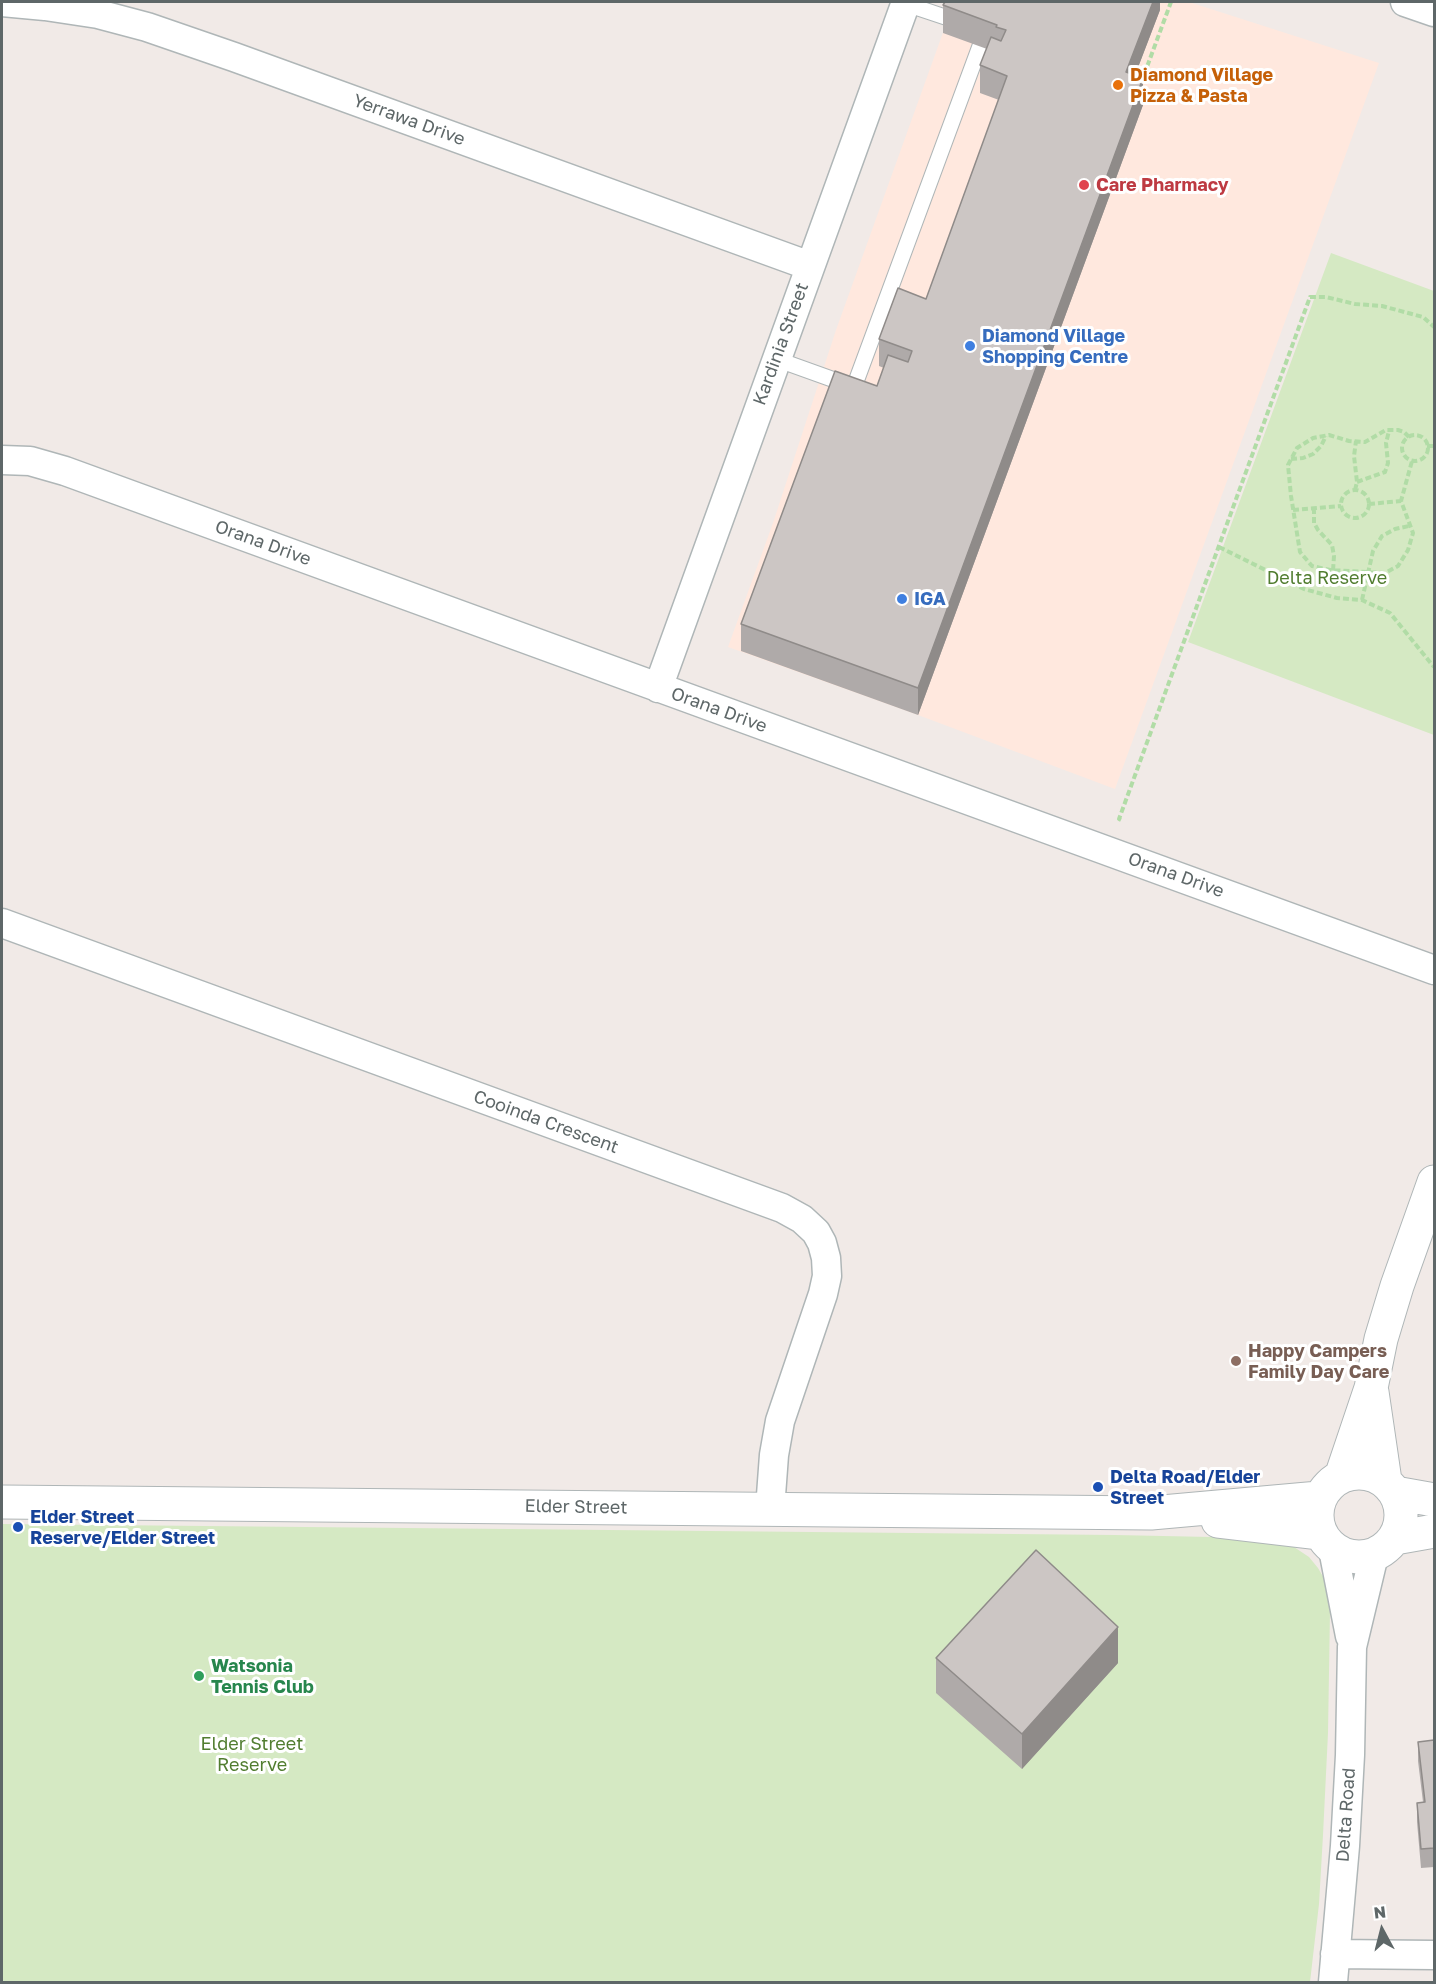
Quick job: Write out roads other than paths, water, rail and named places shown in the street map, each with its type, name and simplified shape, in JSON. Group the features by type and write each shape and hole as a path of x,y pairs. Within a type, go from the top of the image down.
{"street":[{"name":"Yerrawa Drive","path":"2,2 98,14 147,27 810,266"},
{"path":"1405,2 1434,12"},
{"name":"Kardinia Street","path":"658,688 906,3"},
{"name":"Orana Drive","path":"2,460 30,461 65,471 1434,970"},
{"name":"Cooinda Crescent","path":"2,923 782,1208 802,1219 816,1232 822,1243 827,1276 780,1421 774,1455 770,1509"},
{"path":"1434,1182 1397,1286 1371,1388 1330,1488 1316,1510 1326,1541 1345,1556 1360,1558 1384,1546 1434,1531"},
{"path":"1371,1388 1390,1487 1400,1503 1401,1515 1400,1527 1384,1546"},
{"path":"1330,1488 1352,1473 1363,1473 1374,1475 1390,1487 1434,1500"},
{"name":"Elder Street","path":"1151,1514 1330,1488"},
{"name":"Elder Street","path":"2,1502 1151,1514 1326,1541"},
{"name":"Delta Road","path":"1326,1541 1352,1647 1350,1755 1333,1983"},
{"name":"Delta Road","path":"1352,1647 1384,1546"},
{"path":"1335,1954 1434,1955"}],"lane":[{"path":"906,3 948,18"},
{"path":"776,358 854,387 980,46"}],"place":[{"name":"Diamond Village Pizza & Pasta","path":"1118,85"},
{"name":"Care Pharmacy","path":"1084,185"},
{"name":"Diamond Village Shopping Centre","path":"970,346"},
{"name":"IGA","path":"902,599"},
{"name":"Happy Campers Family Day Care","path":"1236,1361"},
{"name":"Delta Road/Elder Street","path":"1098,1487"},
{"name":"Elder Street Reserve/Elder Street","path":"18,1527"},
{"name":"Watsonia Tennis Club","path":"199,1676"}],"park label":[{"name":"Delta Reserve","path":"1327,578"},
{"name":"Elder Street Reserve","path":"252,1754"}]}
